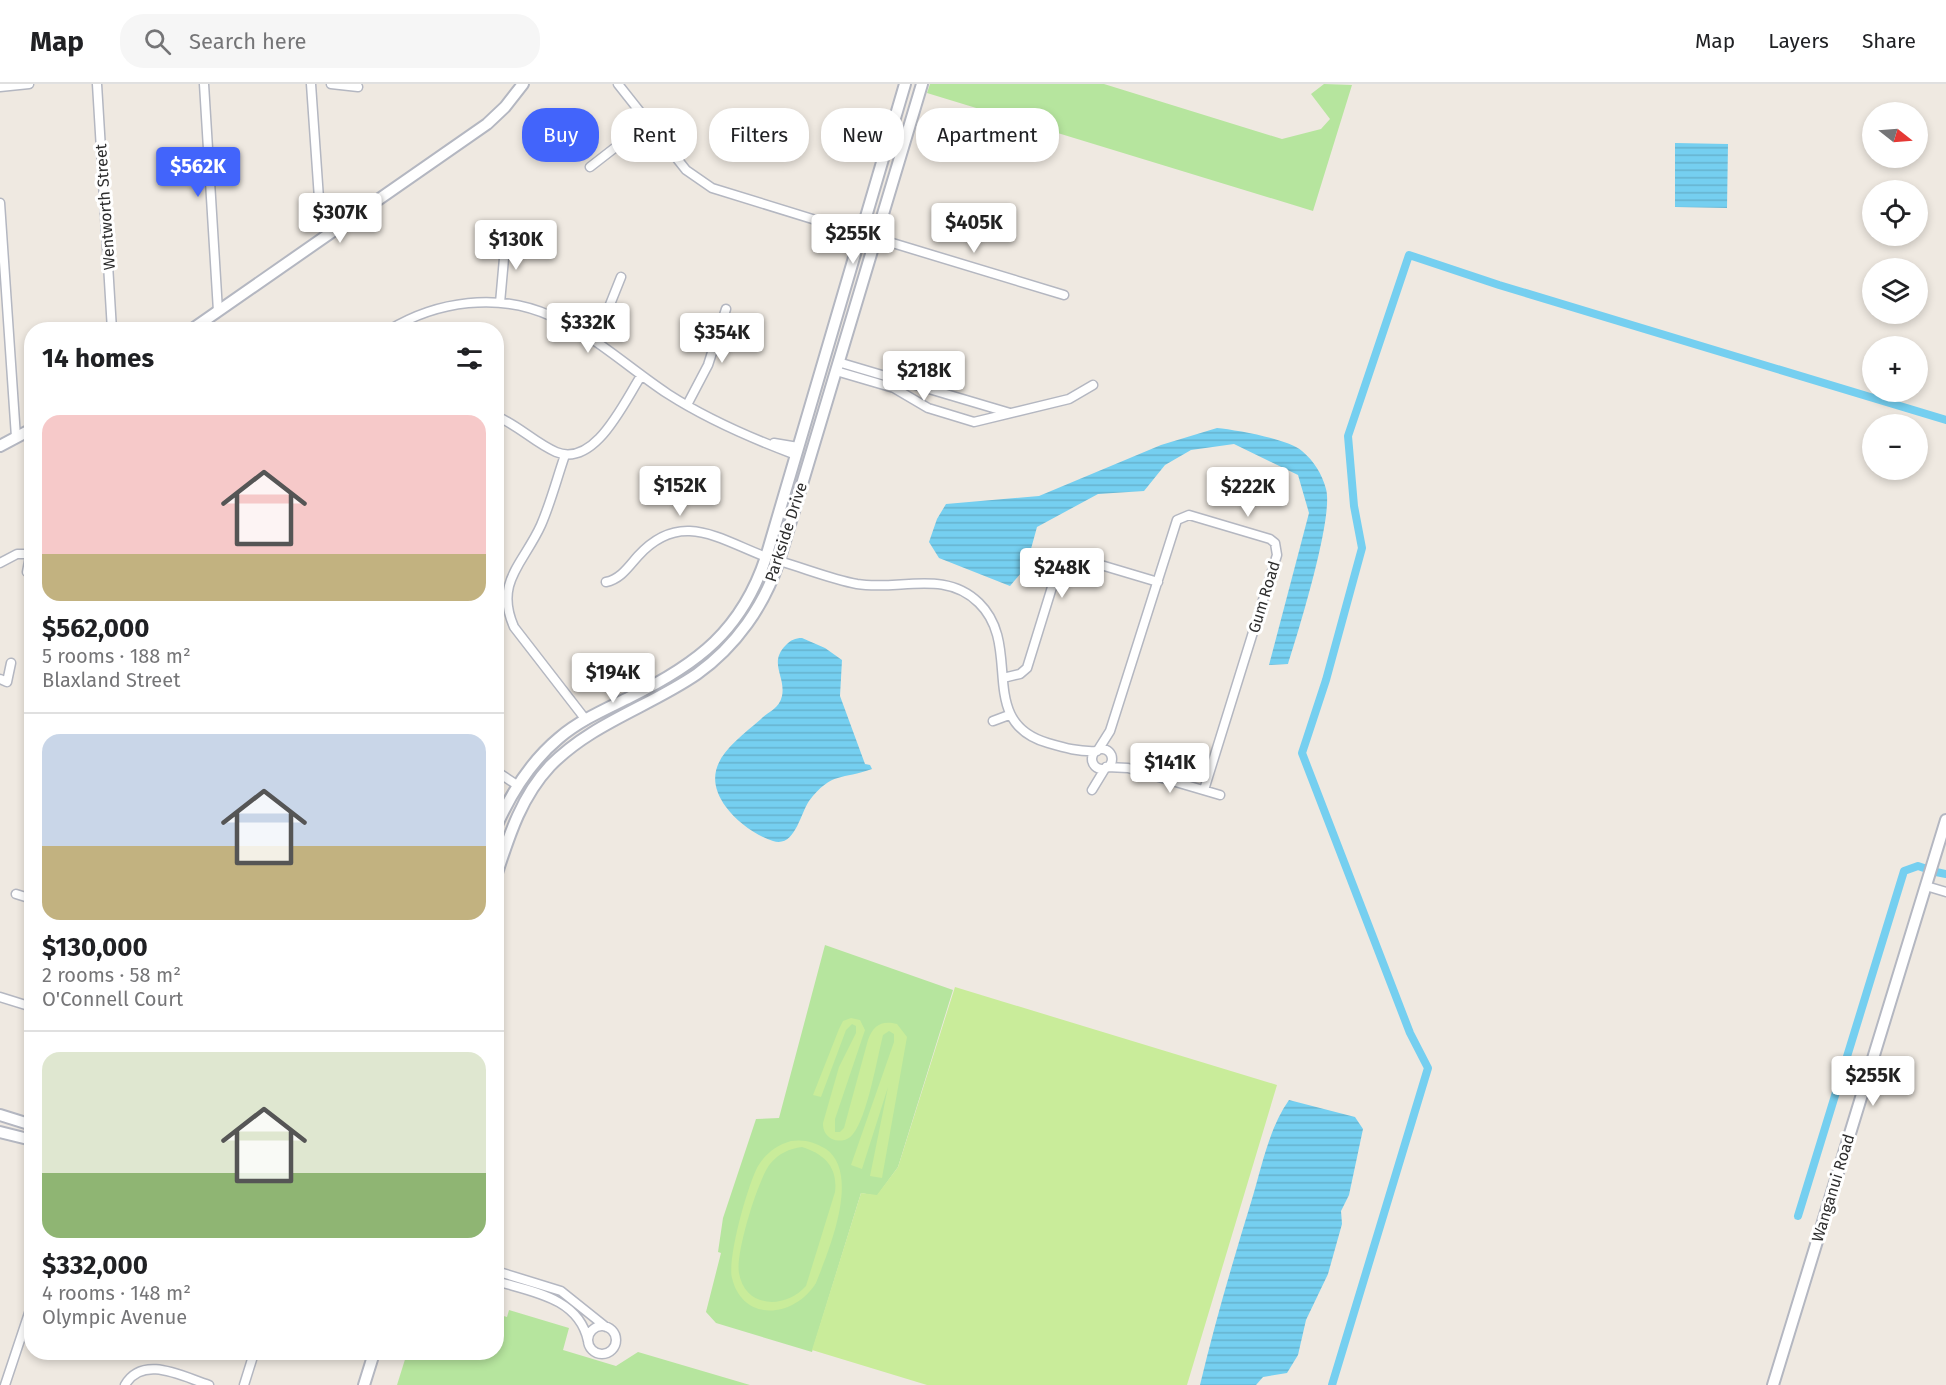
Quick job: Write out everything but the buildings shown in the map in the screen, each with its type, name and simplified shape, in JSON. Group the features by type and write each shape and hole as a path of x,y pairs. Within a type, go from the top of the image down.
{"street":[{"path":"0,87 29,84"},
{"name":"Wentworth Street","path":"97,84 112,322"},
{"path":"204,84 218,311"},
{"path":"311,84 320,213 330,234"},
{"path":"331,84 358,87"},
{"path":"202,322 487,124 505,107 523,84"},
{"path":"618,84 637,108"},
{"name":"Parkside Drive","path":"504,811 517,785 532,764 551,745 586,720 679,671 714,644 751,594 766,556 905,84"},
{"name":"Parkside Drive","path":"504,851 511,830 530,792 556,761 594,731 697,674 723,652 760,604 778,561 922,84"},
{"path":"590,167 611,151"},
{"path":"680,162 687,170 712,188 1064,295"},
{"path":"0,203 16,437"},
{"path":"500,303 506,236"},
{"path":"591,340 607,312 621,277"},
{"path":"402,322 434,309 463,303 500,303 550,316 591,340 687,405 770,443 811,454"},
{"path":"687,405 708,365 726,309"},
{"path":"823,362 890,382 915,385 1014,413"},
{"path":"504,421 565,455 578,454 595,444 641,376"},
{"path":"890,382 928,408 974,422 1074,398 1093,385"},
{"path":"910,397 915,385"},
{"path":"0,446 24,433"},
{"path":"565,455 540,528 508,584 507,606 514,627 594,731"},
{"name":"Gum Road","path":"1097,751 1110,731 1174,525 1182,516 1198,517 1270,539 1277,548 1204,790"},
{"path":"606,582 620,577 654,539 684,530 855,583 874,586 931,582 954,587 979,603 994,627 1009,715 1027,736 1077,752 1099,768 1128,768 1220,795"},
{"path":"0,563 24,553"},
{"path":"1003,678 1020,674 1027,668 1057,571 1065,559 1074,557 1158,582"},
{"path":"0,680 7,682 11,663"},
{"path":"993,721 1009,715"},
{"name":"Gum Road","path":"1110,731 1110,754"},
{"path":"1077,752 1104,750 1128,768"},
{"path":"1097,751 1092,757 1094,764 1092,790 1111,762 1110,754"},
{"path":"504,776 530,792"},
{"name":"Wanganui Road","path":"1773,1385 1946,820"},
{"path":"1926,886 1946,892"},
{"path":"16,894 24,896"},
{"path":"0,997 24,1004"},
{"path":"0,1115 24,1122"},
{"path":"0,1132 24,1138"},
{"path":"504,1273 561,1291 612,1332 615,1339 610,1350 597,1353 591,1349 582,1321 567,1306 550,1298 504,1284"},
{"path":"588,1341 593,1329 606,1327"},
{"path":"5,1385 24,1328"},
{"path":"244,1385 252,1360"},
{"path":"364,1385 372,1360"},
{"path":"125,1385 137,1372 156,1368 209,1385"}],"green space":[{"path":"930,84 1104,84 1282,139 1321,129 1330,119 1311,94 1324,84 1352,85 1313,211 1059,133 1059,108 976,108 927,93"},
{"path":"825,945 953,990 898,1167 877,1196 861,1193 812,1352 716,1323 706,1312 721,1253 718,1252 723,1218 756,1119 779,1118"},
{"path":"955,987 1277,1085 1187,1385 927,1385 812,1350 861,1193 877,1195 898,1167"},
{"path":"851,1018 860,1020 865,1030 835,1119 835,1132 840,1132 844,1128 868,1040 875,1027 883,1023 897,1024 907,1037 882,1178 870,1176 888,1087 862,1169 851,1165 894,1042 894,1034 889,1031 883,1035 863,1115 849,1138 840,1141 832,1139 825,1132 823,1123 839,1067 856,1033 856,1026 852,1024 846,1030 821,1097 813,1095 839,1029 843,1021"},
{"path":"796,1140 814,1143 826,1149 836,1161 841,1176 842,1194 839,1213 816,1283 807,1295 783,1309 758,1309 747,1303 738,1293 732,1278 735,1239 744,1204 758,1166 768,1153","holes":["802,1147 823,1158 832,1169 835,1192 806,1286 798,1294 788,1299 767,1302 749,1293 743,1285 739,1263 744,1234 754,1200 770,1164 784,1152"]},
{"path":"509,1310 569,1328 563,1350 616,1366 638,1352 750,1385 397,1385 405,1360 504,1360 504,1316 507,1317"}],"water":[{"path":"1675,143 1728,144 1727,208 1675,207"},
{"path":"1217,428 1262,436 1295,447 1314,463 1326,489 1325,523 1320,548 1307,602 1288,664 1269,665 1309,513 1298,475 1234,444 1191,450 1165,465 1144,491 1098,494 1037,527 1026,567 1010,586 939,558 929,542 937,519 946,504 1039,496 1161,445"},
{"path":"802,638 825,648 842,660 840,696 865,764 870,765 872,769 838,778 824,785 809,801 792,835 780,842 760,836 735,818 718,793 715,780 722,757 730,747 779,704 783,689 778,658 788,643"},
{"path":"1289,1100 1355,1117 1363,1129 1349,1195 1341,1211 1342,1224 1328,1274 1306,1320 1298,1355 1287,1373 1263,1377 1256,1385 1200,1385 1224,1292 1267,1148 1276,1123"}],"waterway":[{"path":"1332,1385 1428,1068 1410,1033 1302,753 1326,680 1362,548 1354,506 1348,436 1409,255 1499,285 1946,420"},
{"path":"1798,1216 1904,871 1918,866 1924,868"},
{"path":"1936,872 1946,874"}]}
